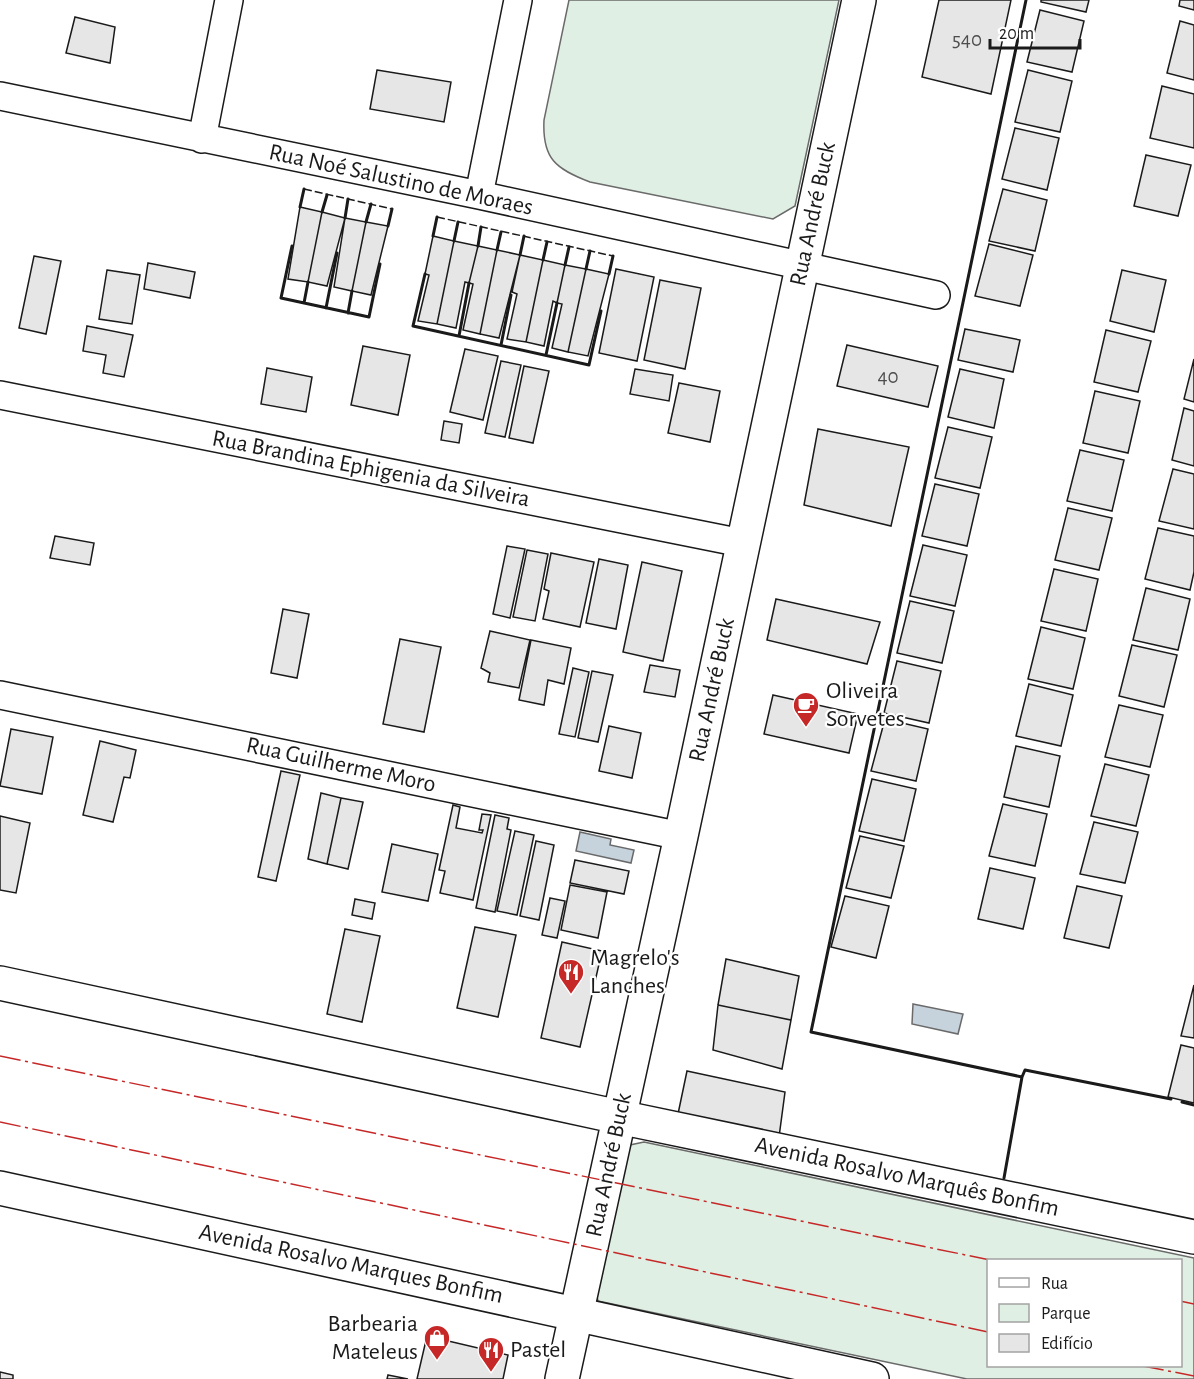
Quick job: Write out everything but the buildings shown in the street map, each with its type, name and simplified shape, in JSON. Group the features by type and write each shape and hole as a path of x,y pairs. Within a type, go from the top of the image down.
{"street":[{"path":"202,139 229,0"},
{"path":"479,195 518,0"},
{"name":"Rua André Buck","path":"562,1379 681,836 859,0"},
{"name":"Rua Noé Salustino de Moraes","path":"0,96 479,195 936,296"},
{"name":"Rua Brandina Ephigenia da Silveira","path":"0,395 742,543"},
{"name":"Rua Guilherme Moro","path":"0,695 681,836"},
{"path":"0,983 620,1117"},
{"name":"Avenida Rosalvo Marquês Bonfim","path":"620,1117 1194,1237"},
{"name":"Avenida Rosalvo Marques Bonfim","path":"0,1188 872,1379"}],"green space":[{"path":"569,0 839,0 795,206 773,219 590,182 568,172 553,161 546,144 544,120"},
{"path":"644,1142 1194,1258 1194,1379 967,1379 598,1301 595,1288 630,1145"}],"shaded area":[{"path":"580,832 611,839 610,845 634,850 631,863 576,851"},
{"path":"913,1004 963,1014 958,1034 912,1024"}],"fence":[{"path":"304,189 392,209"},
{"path":"437,217 613,256"}],"wall":[{"path":"1004,1178 1022,1077 811,1032 1026,0"},
{"path":"300,207 304,189"},
{"path":"322,212 327,195"},
{"path":"345,218 348,199"},
{"path":"366,222 371,204"},
{"path":"388,226 392,209"},
{"path":"433,236 437,217"},
{"path":"454,241 458,222"},
{"path":"478,246 481,227"},
{"path":"497,250 501,232"},
{"path":"520,255 524,236"},
{"path":"543,260 547,242"},
{"path":"292,246 281,298 369,317 380,264"},
{"path":"565,265 569,247"},
{"path":"586,269 590,251"},
{"path":"326,308 337,253"},
{"path":"609,274 613,256"},
{"path":"425,274 413,326 589,365 601,311"},
{"path":"304,303 308,282"},
{"path":"459,336 469,283"},
{"path":"348,313 352,291"},
{"path":"501,345 511,295"},
{"path":"546,355 557,303"},
{"path":"1022,1077 1025,1070 1171,1099"},
{"path":"1182,1102 1194,1105"}],"power":[{"path":"0,1056 987,1259"},
{"path":"0,1122 987,1332"},
{"path":"1182,1301 1194,1304"},
{"path":"1148,1367 1194,1376"}],"place":[{"name":"Oliveira Sorvetes","path":"806,728"},
{"name":"Magrelo's Lanches","path":"571,995"},
{"name":"Barbearia Mateleus","path":"437,1361"},
{"name":"Pastel","path":"491,1373"}]}
